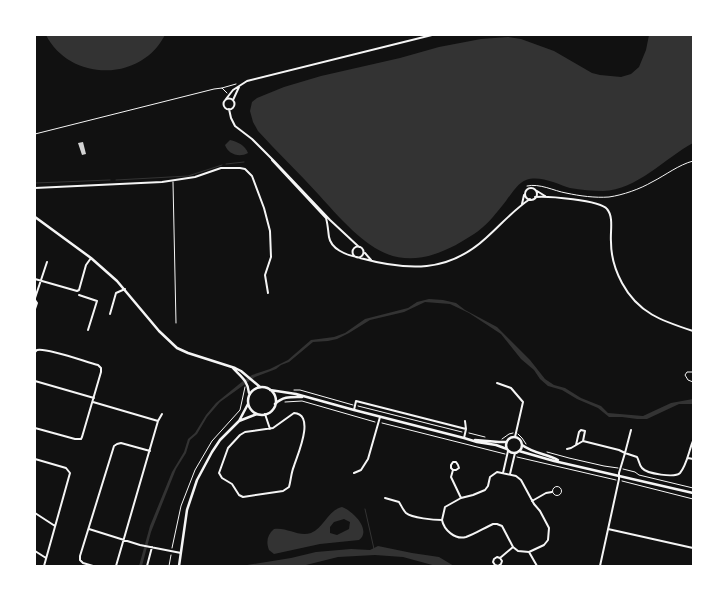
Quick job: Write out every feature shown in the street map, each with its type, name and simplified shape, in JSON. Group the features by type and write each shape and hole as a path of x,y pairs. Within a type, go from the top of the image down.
{"main road":[{"path":"35,217 91,258 117,281 159,331 177,348 241,370 260,387"},
{"path":"178,566 187,510 197,480 220,440 239,421 248,404 249,394 246,381 231,367"},
{"path":"249,394 253,390 260,387 267,388 270,390 296,394 380,417 474,440 506,442 510,438 516,436 522,445 529,450 550,456 560,461"},
{"path":"270,390 275,397 275,405"},
{"path":"239,421 257,414 265,414 269,412 280,400 284,398 303,397"},
{"path":"248,404 257,414"},
{"path":"474,440 477,442 496,445 515,454 519,451 522,445"},
{"path":"506,442 507,450"},
{"path":"519,451 693,493"}],"street":[{"path":"372,261 252,139 235,126 229,109 225,108 223,104 228,95 247,81 432,35"},
{"path":"229,109 234,106 233,100 239,87"},
{"path":"226,99 230,98 233,100"},
{"path":"272,159 326,218 329,238 333,246 343,253 357,258 394,266 415,268 431,266 446,263 461,256 477,246 521,205 535,197 594,203 604,206 607,209 611,219 611,246 613,260 618,276 632,300 652,315 693,331"},
{"path":"35,188 173,181 195,177 224,168 242,168 247,170 250,173 264,208 270,236 272,257 265,275 268,293"},
{"path":"521,205 525,191 528,188 533,188 546,197"},
{"path":"535,197 537,195 536,190"},
{"path":"524,194 526,198 530,200"},
{"path":"357,258 353,254 353,249 355,247 359,247"},
{"path":"360,258 365,255 364,252"},
{"path":"35,279 77,291 79,290 83,278 86,264 91,258"},
{"path":"35,309 35,299 47,262"},
{"path":"79,277 83,278"},
{"path":"110,314 116,293 125,289"},
{"path":"78,295 97,301 88,330"},
{"path":"35,352 42,349 99,366 101,372 82,437 79,440 35,428"},
{"path":"35,381 94,398"},
{"path":"497,383 510,388 523,402 516,436"},
{"path":"354,410 356,401 466,429"},
{"path":"93,402 158,422"},
{"path":"294,413 298,414 303,419 304,434 293,466 289,487 283,491 240,497 232,484 222,478 219,473 226,452 232,443 242,433 270,429 294,413"},
{"path":"116,566 158,422 162,414"},
{"path":"265,414 270,429"},
{"path":"354,473 361,470 368,459 380,417"},
{"path":"464,438 466,429 465,422"},
{"path":"567,448 571,448 576,445 582,441 585,431 581,430 579,432 576,445"},
{"path":"600,566 619,480 620,468 631,430"},
{"path":"582,441 619,450 637,457 644,470 671,476 676,476 680,473 688,458 693,441"},
{"path":"93,566 83,563 80,558 114,446 121,442 150,451"},
{"path":"504,473 508,456 507,450"},
{"path":"510,474 515,454"},
{"path":"688,458 693,459"},
{"path":"35,459 66,468 70,473 44,566"},
{"path":"453,470 458,468 458,464 456,462 453,462 451,465 453,470 451,477 461,498"},
{"path":"497,472 510,474 521,480 532,501 541,512 550,531 547,543 530,552 518,551 513,547 500,524 493,524 464,537 450,533 443,524 442,520 446,506 461,498 471,496 484,490 487,487 492,475 497,472"},
{"path":"532,501 552,492"},
{"path":"385,498 399,502 408,514 432,520 442,520"},
{"path":"35,513 55,526"},
{"path":"88,529 143,546 181,553"},
{"path":"608,529 693,548"},
{"path":"147,566 152,547"},
{"path":"500,558 502,560 501,564 498,566 495,565 493,562 494,559 497,557 500,558 513,547"},
{"path":"35,551 46,558"},
{"path":"530,552 537,566"}],"lane":[{"path":"173,181 176,323"},
{"path":"693,372 687,372 685,375 688,380 693,382"},
{"path":"529,450 536,456"},
{"path":"556,486 561,490 560,494 557,495 552,492 553,488 556,486"}],"path":[{"path":"35,134 236,84"},
{"path":"222,88 228,95"},
{"path":"528,186 542,187 580,196 599,198 611,197 640,188 677,167 693,161"},
{"path":"289,390 300,390 355,406 490,438"},
{"path":"285,402 302,401 379,423 497,451 508,456"},
{"path":"499,440 509,434 522,438 526,445"},
{"path":"545,451 583,462 620,468 635,472 639,475 693,488"},
{"path":"514,457 520,457 619,480 693,499"},
{"path":"169,566 171,558"}],"shaded area":[{"path":"46,35 165,35 156,48 145,58 132,65 119,69 104,70 90,69 65,57 54,47"},
{"path":"649,35 693,35 693,143 639,179 615,189 603,191 583,190 570,188 543,179 526,180 516,188 486,225 474,234 448,249 426,257 406,258 388,254 371,245 354,232 258,131 253,122 250,111 252,102 257,98 284,87 321,76 400,58 439,47 481,39 508,37 521,39 554,51 592,73 621,77 631,74 639,67 646,50"},
{"path":"230,140 241,144 248,153 238,155 231,153 225,145"},
{"path":"429,299 456,303 465,310 497,327 530,360 545,379 554,385 565,388 581,398 601,406 608,413 643,416 671,403 693,399 693,404 679,404 647,419 609,417 598,408 577,399 562,390 548,386 540,379 534,370 521,359 501,334 469,313 450,304 425,302 404,312 370,320 337,339 313,342 289,362 255,377 220,402 207,417 197,434 190,440 186,453 176,469 151,532 142,566 139,566 150,526 172,472 184,452 188,439 195,433 206,415 216,403 252,375 270,369 288,360 311,340 334,337 345,333 365,319 408,308 417,302"},
{"path":"342,507 346,509 360,521 363,531 359,540 320,544 274,554 269,550 268,539 274,529 283,529 302,534 311,533 315,531 329,515","holes":["344,519 350,522 349,529 337,535 330,533 330,527 334,522"]},
{"path":"378,546 439,557 454,566 436,566 403,557 375,555 338,557 302,566 241,566 291,558 316,552 351,549 370,550"}],"building":[{"path":"83,142 86,154 82,155 78,143"}],"waterway":[{"path":"226,164 244,162"},
{"path":"116,180 188,176 222,165"},
{"path":"35,183 110,180"},
{"path":"365,509 374,549"}]}
